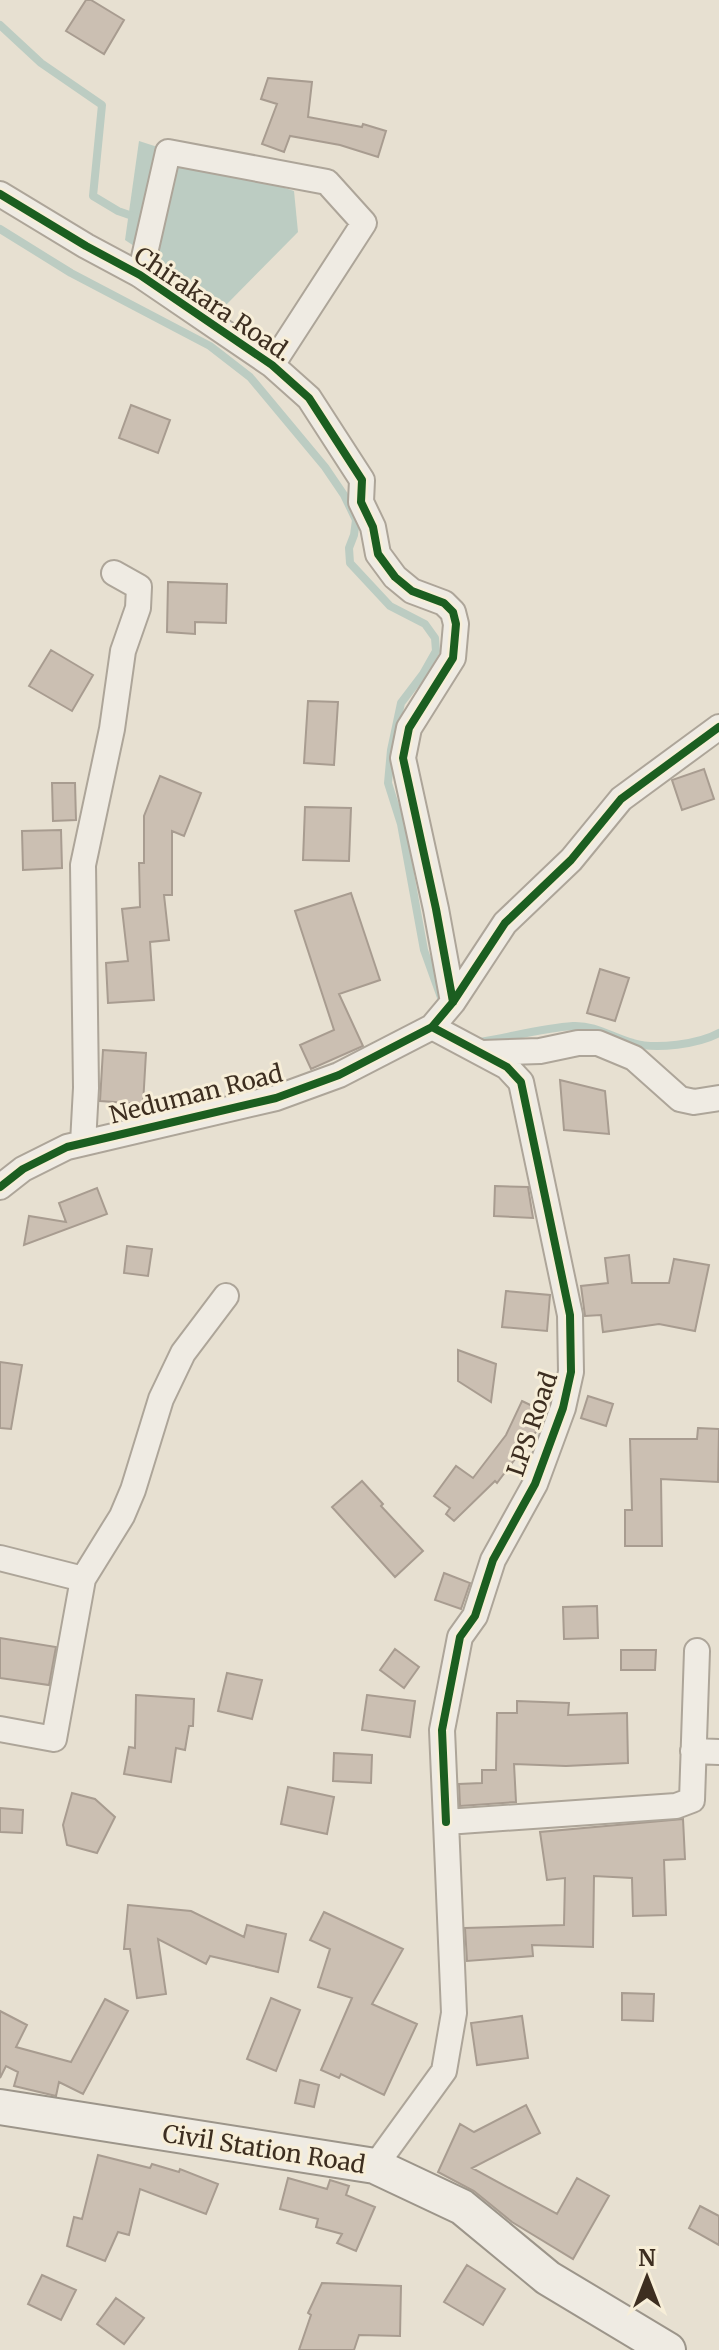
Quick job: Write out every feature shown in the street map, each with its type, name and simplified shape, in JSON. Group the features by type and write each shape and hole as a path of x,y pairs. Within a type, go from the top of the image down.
{"main road":[{"name":"Civil Station Road","path":"0,2107 375,2166 462,2207 548,2278 668,2350"}],"street":[{"path":"140,275 168,152 327,182 364,223 272,365"},
{"name":"Chirakara Road.","path":"0,194 140,275 272,365 309,398 362,480 361,502 373,527 378,554 386,566 412,591 444,603 453,612 456,624 453,658 409,728 403,758 453,1002"},
{"path":"83,1143 86,1088 83,865 112,729 123,651 138,608 139,587 114,573"},
{"path":"432,1027 453,1002 505,923 571,860 621,799 719,727"},
{"name":"Neduman Road","path":"0,1187 23,1169 67,1147 276,1098 377,1058 432,1027"},
{"name":"LPS Road","path":"375,2166 444,2071 454,2013 442,1730 460,1637 475,1616 493,1560 535,1484 563,1408 571,1372 570,1315 564,1280 521,1082 507,1067 432,1027"},
{"path":"480,1053 540,1051 578,1043 598,1043 634,1058 680,1099 694,1102 719,1098"},
{"path":"0,1729 54,1739 83,1579 122,1516 161,1399 183,1353 226,1296"},
{"path":"0,1558 83,1579"},
{"path":"446,1822 676,1806 692,1800 697,1651"},
{"path":"693,1751 719,1752"}],"shaded area":[{"path":"139,141 294,191 298,232 225,306 125,240"}],"building":[{"path":"86,0 124,20 104,54 66,31"},
{"path":"268,78 312,82 308,117 362,127 363,124 386,131 378,157 340,145 290,136 284,152 262,144 277,104 261,99"},
{"path":"131,405 170,420 158,453 119,438"},
{"path":"168,582 227,584 226,623 195,622 195,634 167,632"},
{"path":"51,650 93,675 72,711 29,686"},
{"path":"308,701 338,702 334,765 304,763"},
{"path":"704,769 714,799 682,810 672,780"},
{"path":"160,776 201,793 184,836 172,831 172,895 164,895 169,940 150,942 154,1000 108,1003 106,963 128,961 122,909 140,907 139,863 144,863 144,816"},
{"path":"52,783 75,783 76,820 53,821"},
{"path":"305,807 351,808 349,861 303,860"},
{"path":"61,830 62,868 23,870 22,831"},
{"path":"351,893 380,980 339,994 363,1046 311,1069 300,1045 334,1030 295,911"},
{"path":"600,969 629,978 615,1021 587,1013"},
{"path":"103,1050 146,1053 143,1104 100,1101"},
{"path":"560,1080 605,1091 609,1134 564,1130"},
{"path":"495,1186 528,1187 533,1218 494,1216"},
{"path":"97,1188 107,1214 24,1245 29,1216 66,1222 59,1203"},
{"path":"127,1246 152,1249 148,1276 124,1273"},
{"path":"629,1255 632,1283 669,1283 674,1259 709,1265 695,1331 659,1324 603,1332 601,1315 585,1316 581,1286 608,1283 605,1258"},
{"path":"506,1291 550,1295 547,1331 502,1327"},
{"path":"458,1350 496,1364 491,1402 458,1381"},
{"path":"0,1362 22,1365 11,1429 0,1428"},
{"path":"588,1396 613,1404 606,1426 581,1418"},
{"path":"522,1401 545,1412 532,1440 497,1483 495,1481 454,1521 446,1514 450,1508 434,1496 456,1466 473,1478 506,1435"},
{"path":"698,1428 719,1429 718,1482 661,1479 662,1546 625,1546 625,1510 632,1510 630,1439 697,1439"},
{"path":"362,1481 423,1551 395,1577 332,1507"},
{"path":"444,1573 470,1583 461,1609 435,1600"},
{"path":"597,1606 598,1638 564,1639 563,1607"},
{"path":"0,1638 56,1647 49,1685 0,1678"},
{"path":"395,1649 419,1667 404,1688 380,1670"},
{"path":"621,1650 656,1650 655,1670 621,1670"},
{"path":"227,1673 262,1680 252,1719 218,1711"},
{"path":"136,1695 194,1699 193,1726 189,1726 185,1750 176,1748 171,1782 124,1774 129,1747 135,1748"},
{"path":"367,1695 415,1701 410,1737 362,1730"},
{"path":"517,1701 569,1703 568,1715 627,1713 628,1763 566,1766 514,1764 516,1802 460,1806 459,1784 482,1783 482,1770 496,1770 497,1713 517,1713"},
{"path":"334,1753 372,1755 371,1783 333,1781"},
{"path":"288,1787 334,1797 327,1834 281,1824"},
{"path":"72,1793 95,1799 115,1817 97,1853 67,1845 63,1825"},
{"path":"0,1808 23,1810 22,1833 0,1832"},
{"path":"683,1819 685,1859 664,1860 666,1915 633,1916 632,1878 594,1876 593,1947 532,1945 533,1956 467,1961 465,1928 564,1925 565,1878 547,1880 540,1832"},
{"path":"128,1905 191,1911 244,1937 247,1925 286,1934 278,1972 210,1956 206,1964 158,1939 166,1994 137,1998 130,1949 124,1949"},
{"path":"324,1912 403,1949 372,2004 417,2024 384,2095 341,2074 339,2078 321,2070 352,1998 318,1987 330,1949 310,1940"},
{"path":"622,1993 654,1994 653,2021 622,2020"},
{"path":"271,1998 300,2010 276,2071 247,2059"},
{"path":"105,1999 128,2011 83,2094 59,2082 56,2096 14,2086 18,2072 6,2066 0,2078 0,2011 27,2025 16,2047 71,2062"},
{"path":"522,2016 528,2058 477,2065 471,2023"},
{"path":"300,2080 319,2085 314,2107 295,2103"},
{"path":"526,2105 540,2133 472,2168 557,2214 577,2178 609,2196 573,2259 512,2222 474,2191 438,2172 460,2124 474,2132"},
{"path":"98,2155 150,2168 152,2164 179,2172 180,2169 218,2184 206,2214 140,2189 129,2235 118,2232 105,2261 67,2246 74,2217 82,2219"},
{"path":"288,2178 327,2189 330,2180 349,2186 346,2195 375,2207 356,2251 337,2243 342,2234 316,2227 318,2219 280,2209"},
{"path":"700,2206 719,2216 719,2245 689,2228"},
{"path":"467,2265 505,2289 483,2325 444,2302"},
{"path":"42,2275 76,2290 61,2320 28,2304"},
{"path":"322,2283 401,2286 400,2336 359,2335 354,2350 299,2350 311,2315 308,2313"},
{"path":"116,2298 144,2318 124,2344 97,2324"}],"waterway":[{"path":"0,25 41,63 102,105 93,196 118,211 138,218"},
{"path":"0,229 71,273 210,346 250,377 325,467 344,495 356,520 349,548 350,563 390,606 425,624 435,638 436,651 401,703 388,783 401,824 424,950 443,1003"},
{"path":"475,1040 480,1042 581,1026 633,1043 665,1046 719,1033"}],"cycle path":[{"path":"0,194 140,275 272,365 309,398 362,480 361,502 373,527 378,554 395,577 412,591 444,603 453,612 456,624 453,658 409,728 403,758 453,1002"},
{"path":"0,1187 23,1169 67,1147 276,1098 339,1075 432,1027 453,1002 505,923 571,860 621,799 719,727"},
{"path":"432,1027 507,1067 521,1082 570,1315 571,1372 563,1408 535,1484 493,1560 475,1616 460,1637 442,1730 446,1822"}]}
